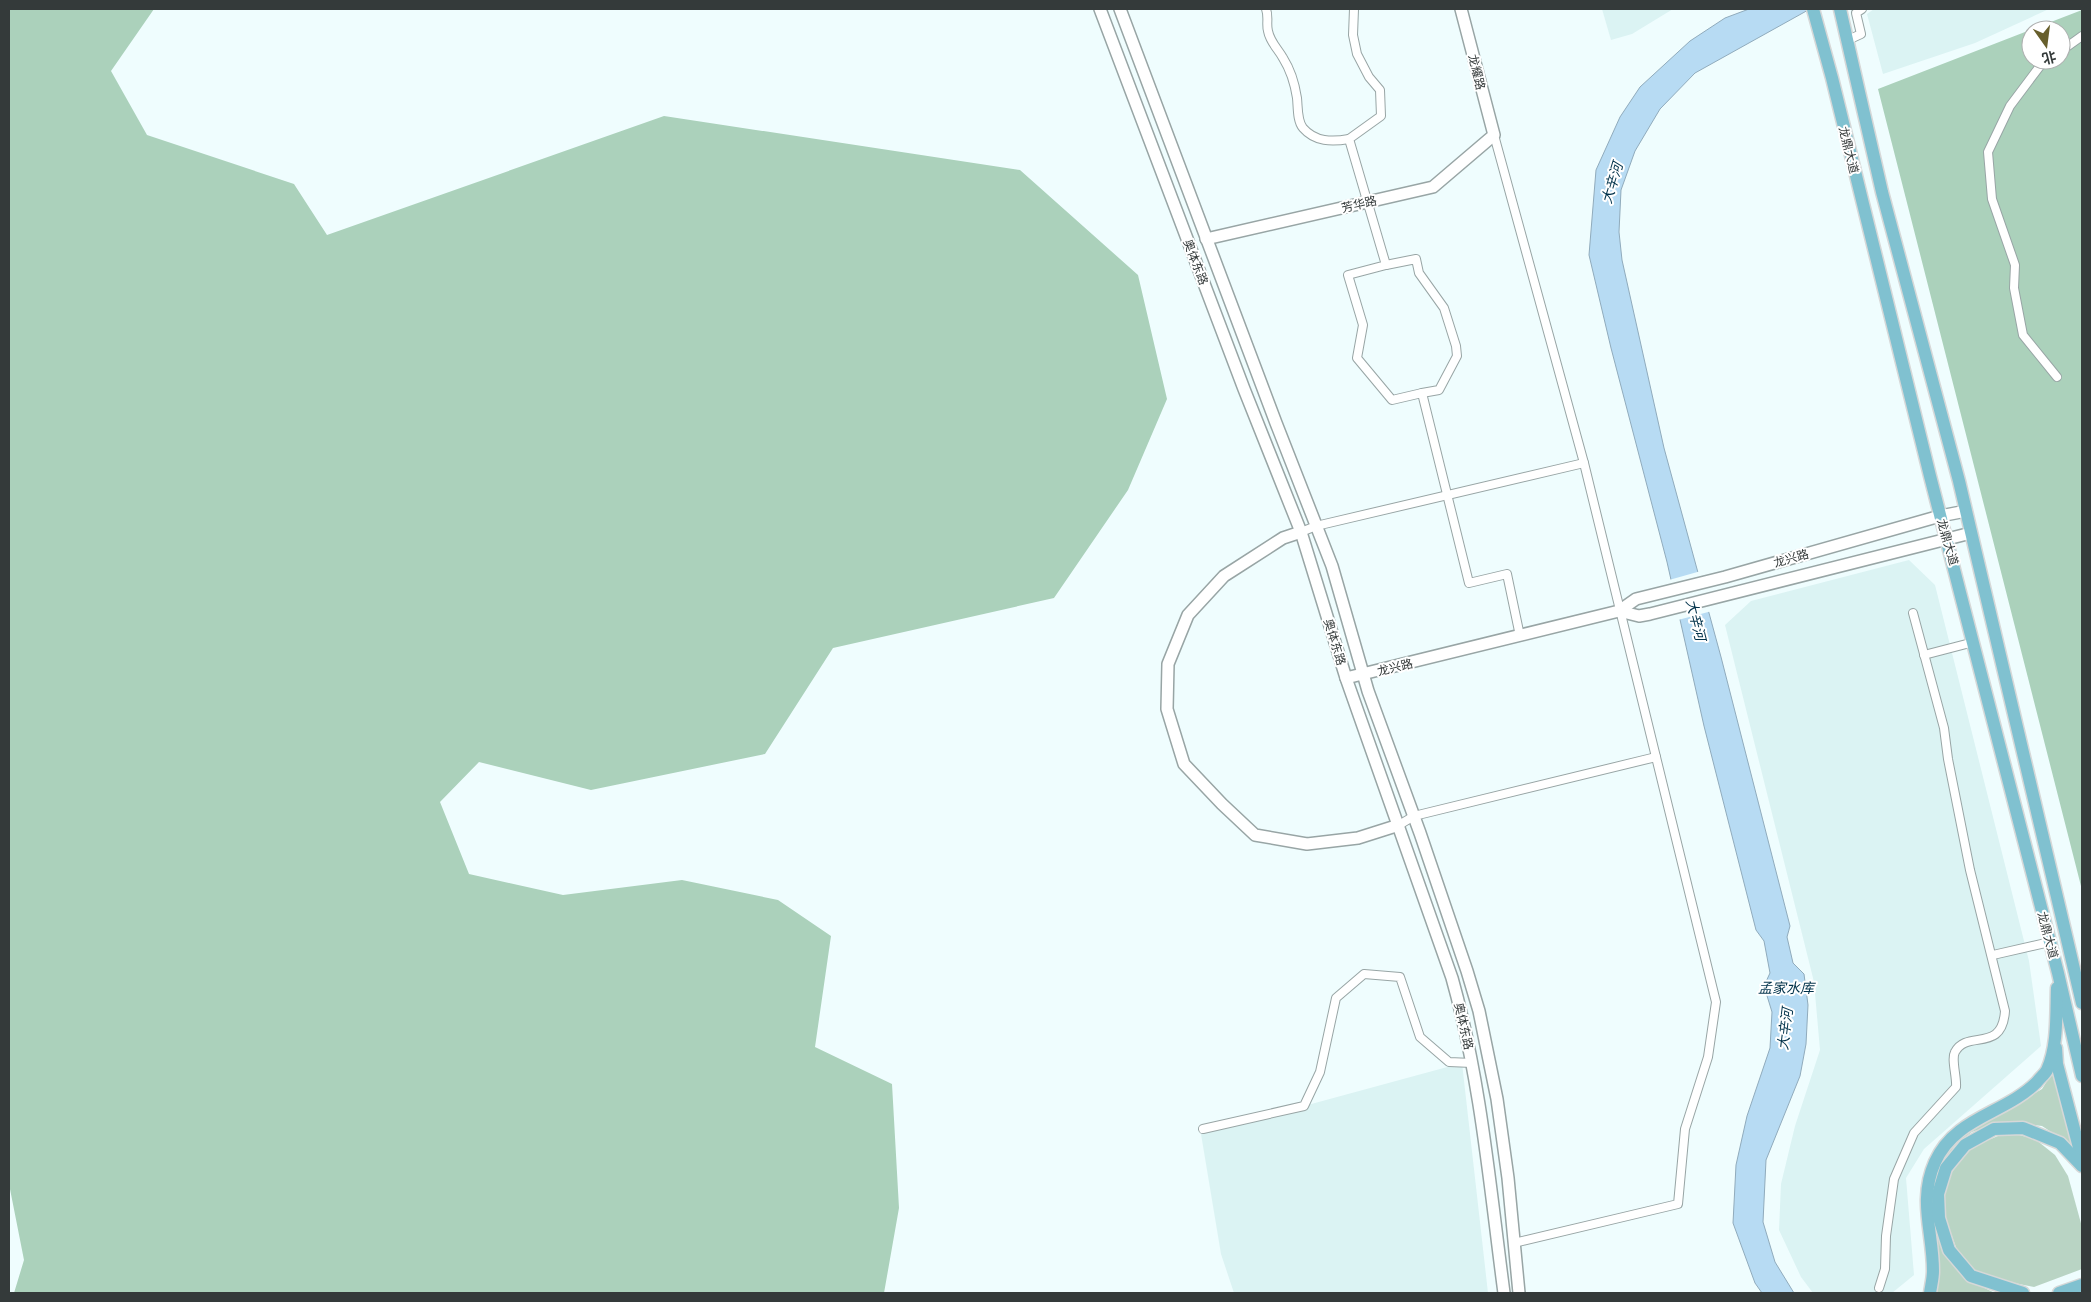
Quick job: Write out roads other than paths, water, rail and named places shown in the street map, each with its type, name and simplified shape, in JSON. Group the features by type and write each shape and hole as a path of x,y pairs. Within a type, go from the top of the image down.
{"main road":[{"name":"奥体东路","path":"1100,9 1244,389 1302,532 1346,678 1452,978 1464,1022 1490,1170 1504,1293"},
{"path":"1120,9 1332,566 1365,674 1368,691 1414,816 1479,1011 1497,1099 1508,1178 1519,1293"},
{"name":"龙耀路","path":"1461,9 1494,135"},
{"name":"龙鼎大道","path":"1813,9 1832,78 1940,516 1948,539 2058,973 2082,1076"},
{"name":"龙鼎大道","path":"1841,14 1882,192 1966,511 2082,1003"},
{"name":"芳华路","path":"1206,239 1433,187 1494,135"},
{"name":"龙兴路","path":"1346,678 1619,611 1636,599 1725,577 1940,516 1966,511"},
{"path":"1302,532 1283,538 1224,576 1188,615 1168,664 1167,709 1184,764 1255,835 1307,844 1358,838 1399,825"},
{"name":"龙兴路","path":"1619,611 1639,616 1650,614 1970,534"},
{"path":"2074,970 2082,988"},
{"path":"2058,973 2055,1041 2057,1064 2082,1158"},
{"path":"1930,1293 1933,1272 1926,1209 1927,1182 1936,1160 1953,1136 1970,1123 2028,1091 2047,1072 2055,1041"},
{"path":"2024,1293 1971,1276 1949,1250 1938,1218 1938,1194 1946,1168 1965,1145 1994,1129 2023,1128 2060,1143 2082,1166"},
{"path":"2059,1293 2082,1285"}],"street":[{"path":"1266,9 1268,31 1276,49 1283,58 1293,83 1301,126 1313,137 1333,142 1349,139 1381,116 1380,90 1368,77 1356,54 1353,35 1354,9"},
{"path":"1848,40 1861,34 1856,13 1862,9"},
{"path":"2071,44 2082,36"},
{"path":"2037,70 2010,106 1988,152 1992,199 2015,265 2014,288 2023,335 2057,377"},
{"path":"1494,135 1584,463 1716,1002 1708,1057 1685,1129 1678,1204 1514,1243"},
{"path":"1349,139 1386,265"},
{"path":"1416,259 1419,273 1444,308 1452,329 1457,356 1440,390 1422,393 1392,400 1356,358 1363,325 1348,275 1416,259"},
{"path":"1422,393 1469,583 1507,574 1520,636"},
{"path":"1302,532 1316,526 1584,463"},
{"path":"1879,1288 1885,1269 1886,1236 1894,1179 1914,1133 1956,1087 1957,1075 1952,1061 1955,1051 1962,1045 1997,1034 2004,1024 2005,1011 1993,955 1970,870 1948,759 1944,728 1913,613"},
{"path":"1924,655 1974,642"},
{"path":"1399,825 1414,816 1656,757"},
{"path":"1993,955 2050,942"},
{"path":"1203,1129 1304,1106 1320,1072 1336,998 1364,974 1400,977 1420,1037 1449,1062 1472,1063"}],"water":[{"name":"孟家水库","path":"1749,9 1810,9 1695,73 1660,109 1635,151 1621,190 1619,232 1622,260 1664,448 1721,657 1790,926 1787,937 1793,963 1804,974 1808,1005 1806,1044 1800,1076 1766,1160 1763,1222 1775,1262 1794,1293 1762,1293 1755,1283 1733,1223 1736,1165 1747,1116 1770,1048 1772,1012 1764,986 1770,973 1764,941 1756,930 1704,726 1667,562 1611,348 1589,255 1596,170 1620,117 1640,87 1690,41 1725,18"}],"water label":[{"name":"大辛河","path":"1612,183"},
{"name":"大辛河","path":"1696,620"},
{"name":"大辛河","path":"1785,1029"}]}
